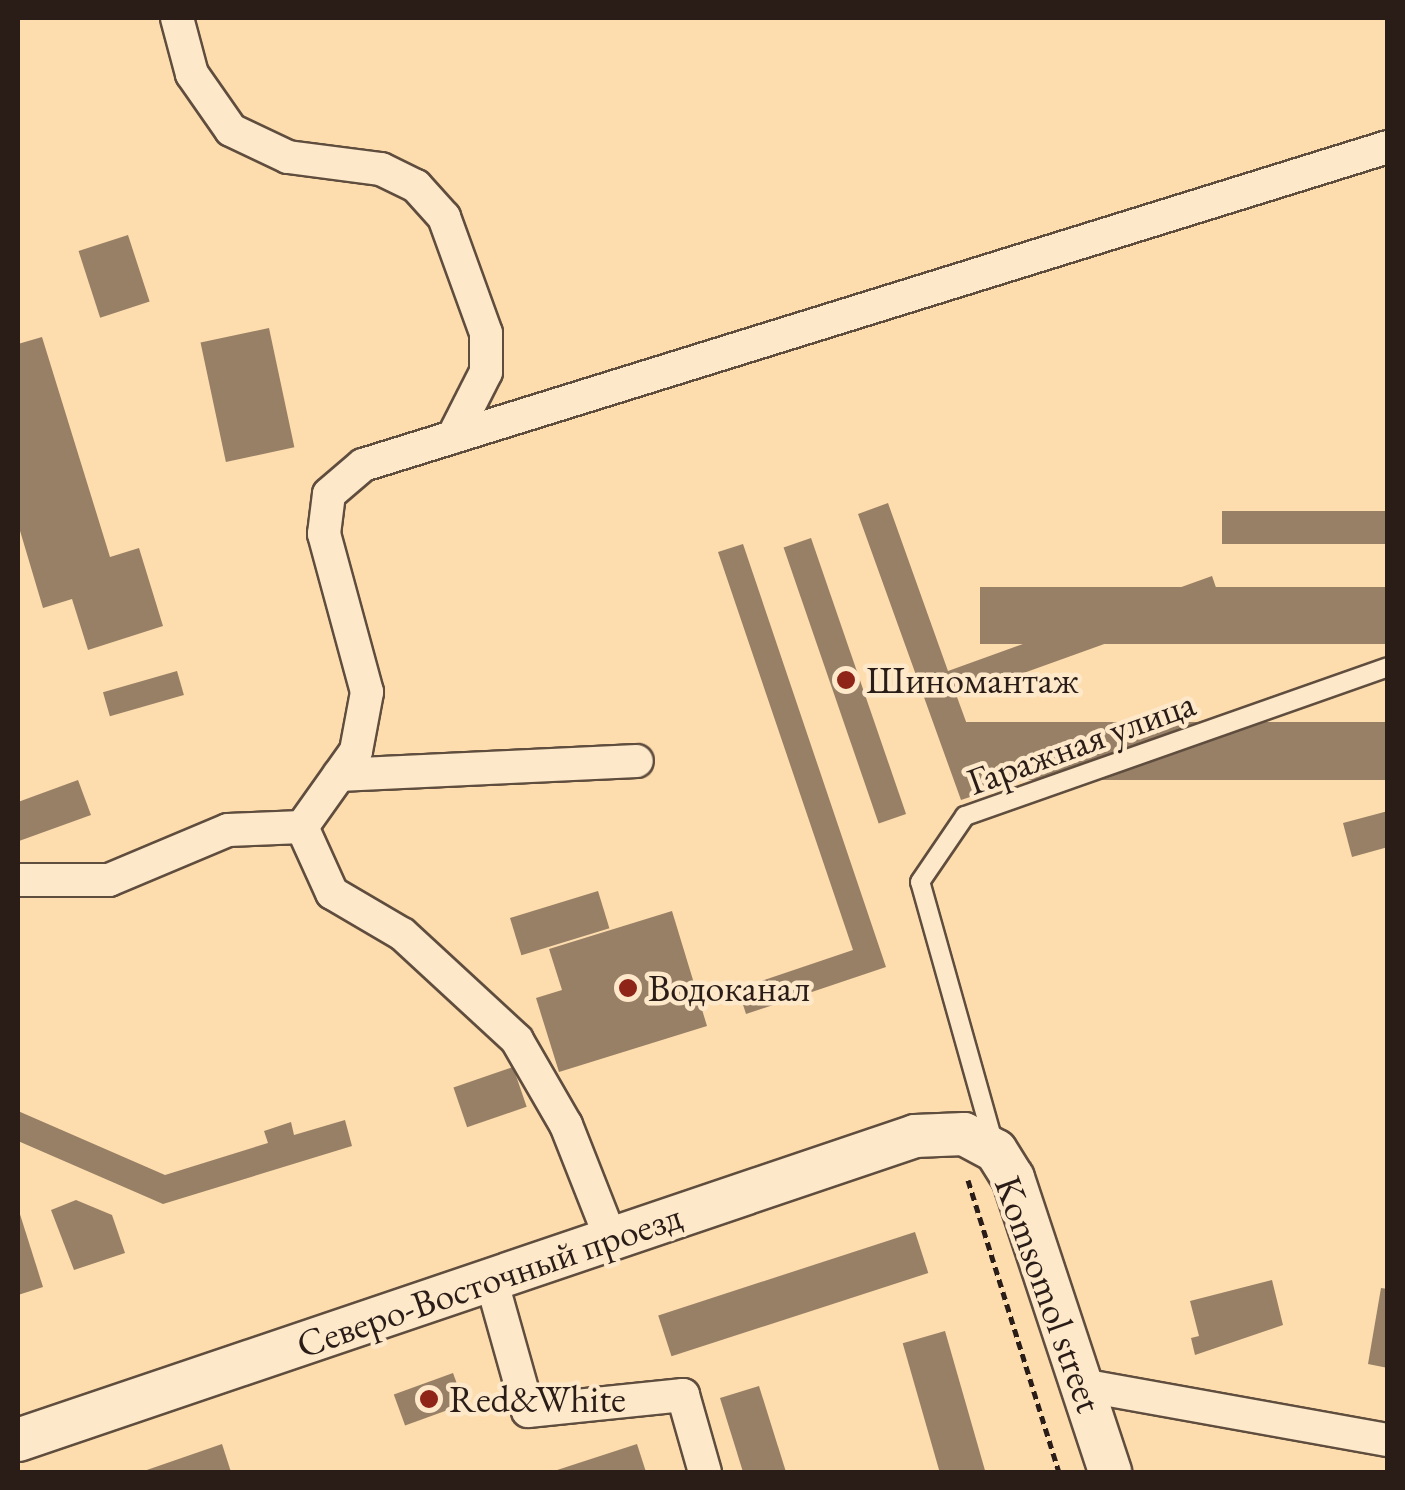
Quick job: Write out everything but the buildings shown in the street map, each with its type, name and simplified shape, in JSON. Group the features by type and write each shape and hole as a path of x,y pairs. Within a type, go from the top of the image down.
{"street":[{"path":"177,18 192,74 231,130 288,157 382,169 416,186 444,217 486,333 486,372 453,437"},
{"path":"302,827 356,751 367,692 324,534 329,494 363,465 1388,146"},
{"path":"339,775 637,761"},
{"path":"18,880 110,880 228,830 302,827"},
{"path":"302,827 332,893 402,934 517,1040 566,1125 611,1239"},
{"name":"Северо-Восточный проезд","path":"18,1440 915,1136 976,1155"},
{"name":"Komsomol street","path":"976,1155 1012,1178 1110,1472"},
{"path":"491,1279 528,1411 683,1394 705,1472"},
{"path":"1082,1385 1388,1440"}],"lane":[{"name":"Гаражная улица","path":"976,1155 920,882 965,816 1388,667"}],"path":[{"path":"976,1155 1059,1472"}],"place":[{"name":"Шиномантаж","path":"846,680"},
{"name":"Водоканал","path":"628,988"},
{"name":"Red&White","path":"429,1399"}]}
